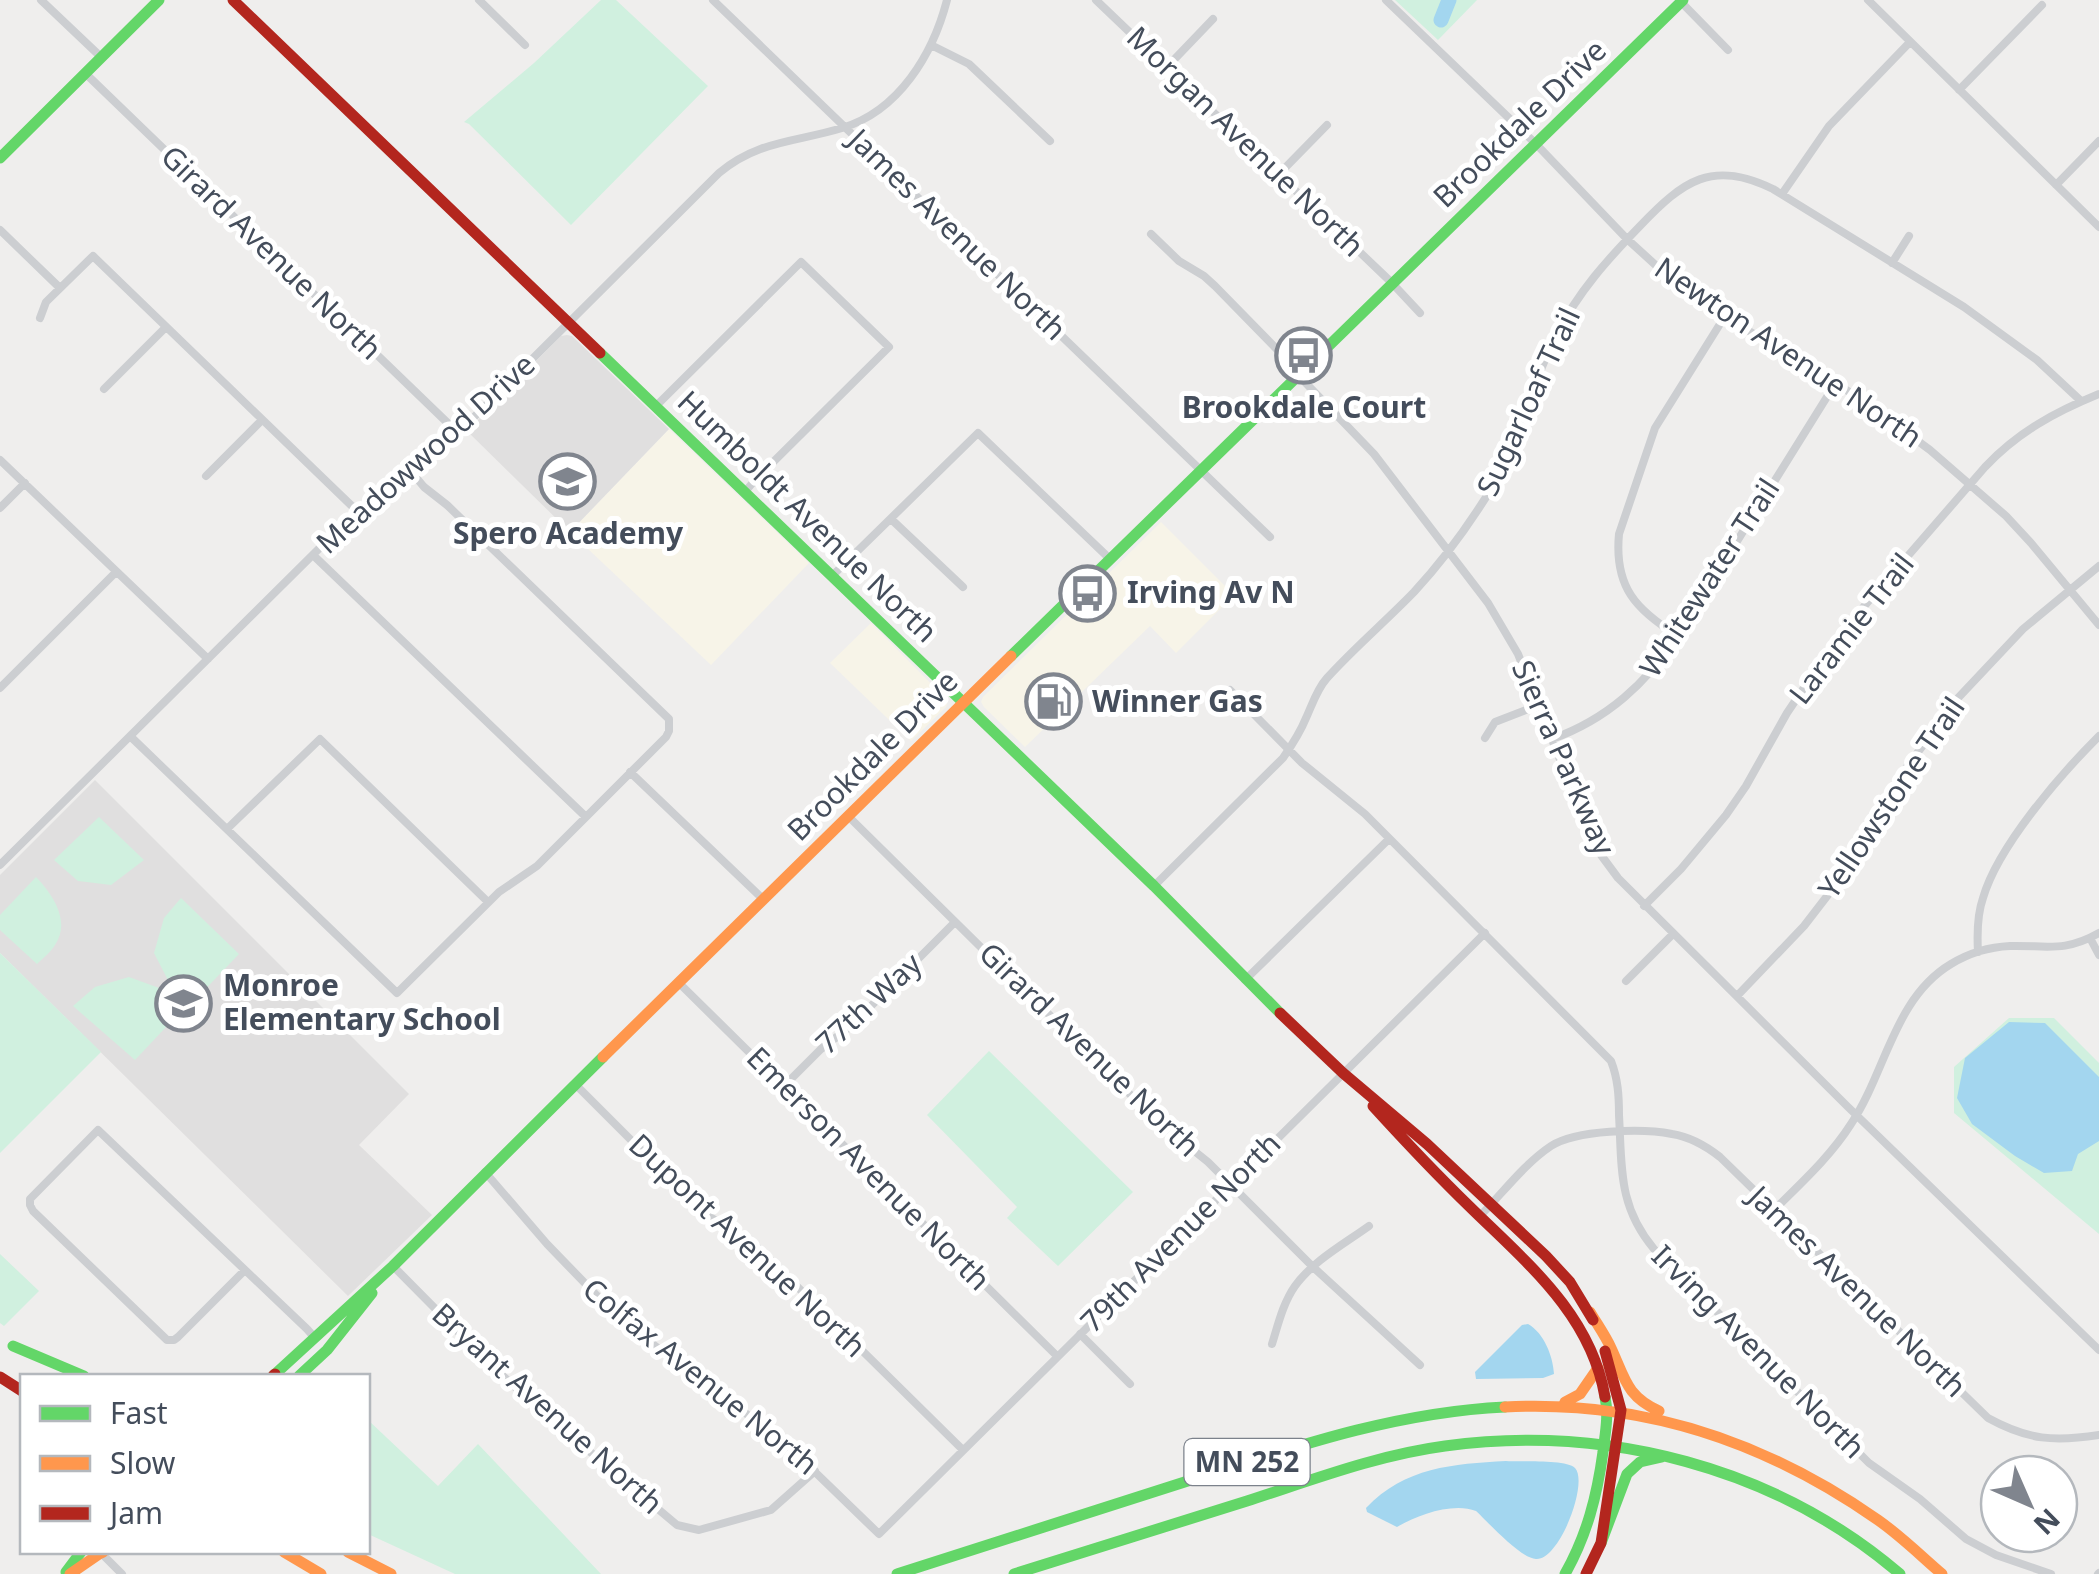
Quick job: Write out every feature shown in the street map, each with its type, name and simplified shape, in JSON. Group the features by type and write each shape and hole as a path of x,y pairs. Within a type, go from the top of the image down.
{"main road":[{"path":"2,151 159,0"},
{"name":"Humboldt Avenue North","path":"233,0 1154,886 1246,980 1343,1073 1492,1204 1570,1282 1590,1312 1612,1368 1621,1410"},
{"name":"Brookdale Drive","path":"276,1374 393,1266 963,702 1682,1"},
{"name":"Humboldt Avenue North","path":"1343,1073 1415,1153 1565,1302 1598,1368 1610,1444"},
{"name":"Brookdale Drive","path":"301,1374 328,1350 393,1266"},
{"path":"1590,1312 1610,1346 1626,1387 1640,1402 1750,1441 1784,1463"},
{"path":"314,1337 328,1350"},
{"path":"0,1338 59,1374"},
{"path":"13,1346 79,1374"},
{"path":"1560,1404 1580,1394 1598,1368"},
{"name":"MN 252","path":"897,1574 1386,1420 1477,1406 1560,1404 1621,1410 1677,1423 1784,1463 1876,1518 1942,1574"},
{"path":"1565,1574 1585,1536 1621,1410"},
{"name":"MN 252","path":"1014,1574 1394,1455 1494,1440 1610,1444 1677,1458 1795,1504 1853,1538 1900,1574"},
{"path":"1601,1542 1610,1444"},
{"path":"1586,1574 1630,1470 1648,1458 1677,1458"},
{"path":"67,1574 99,1554"},
{"path":"287,1554 321,1574"},
{"path":"352,1554 388,1572"},
{"path":"361,1554 388,1572"}],"street":[{"path":"41,0 101,58"},
{"path":"479,0 525,45"},
{"name":"James Avenue North","path":"713,0 1270,537"},
{"name":"Meadowwood Drive","path":"0,865 357,511 457,432 730,164 767,145 861,121 894,96 931,45 947,0"},
{"name":"Morgan Avenue North","path":"1096,0 1392,285"},
{"name":"Newton Avenue North","path":"1386,0 1660,270 1725,316 1896,424 1970,484 2032,544 2099,625"},
{"path":"1868,0 2099,227"},
{"path":"1682,1 1728,50"},
{"path":"1959,90 2042,5"},
{"path":"1167,68 1213,19"},
{"path":"1782,194 1851,101 1910,42"},
{"path":"931,45 969,64 1050,141"},
{"name":"Girard Avenue North","path":"85,74 457,432"},
{"path":"1279,174 1326,125"},
{"path":"2056,185 2099,142"},
{"name":"Sugarloaf Trail","path":"1154,886 1266,776 1289,749 1324,681 1423,582 1448,550 1497,478 1556,336 1573,305 1594,276 1676,190 1707,177 1742,176 1758,181 2001,332 2081,401"},
{"path":"0,230 60,288"},
{"path":"1151,234 1179,261 1215,286 1300,375"},
{"path":"1892,262 1908,236"},
{"path":"40,318 46,302 92,256 357,511"},
{"path":"656,406 801,262 890,347 744,493"},
{"path":"1392,285 1420,313"},
{"path":"1678,636 1632,599 1620,568 1619,534 1655,428 1725,316"},
{"path":"104,389 166,327"},
{"name":"Sierra Parkway","path":"1300,375 1374,454 1504,628 1602,855 1644,906 2099,1350"},
{"name":"Whitewater Trail","path":"1552,739 1614,708 1656,667 1835,384"},
{"name":"Laramie Trail","path":"1644,906 1726,815 1841,633 1970,484 2002,448 2022,433 2043,419 2099,394"},
{"path":"206,476 262,420"},
{"path":"832,576 978,433 1110,559"},
{"path":"0,460 208,659"},
{"path":"130,736 397,993 498,892 537,866 669,731 668,719 447,504 424,487 410,469"},
{"path":"0,508 24,483"},
{"path":"891,518 963,587"},
{"path":"313,555 586,817"},
{"name":"Yellowstone Trail","path":"1737,996 1804,926 1831,890 1901,775 1958,698 2023,629 2099,566"},
{"path":"0,688 116,572"},
{"name":"Irving Avenue North","path":"1230,690 1316,776 1364,814 1611,1061 1618,1087 1625,1197 1641,1234 1654,1249 1869,1463 1980,1548 2050,1574"},
{"path":"1486,738 1494,722 1539,705"},
{"path":"1978,952 1978,916 1991,878 2034,810 2099,736"},
{"path":"227,829 320,739 488,902"},
{"path":"630,772 763,899"},
{"name":"Girard Avenue North","path":"848,816 1157,1121 1208,1162 1313,1267 1420,1365"},
{"path":"1246,980 1389,839"},
{"name":"77th Way","path":"784,1086 851,1026 955,922"},
{"name":"79th Avenue North","path":"879,1534 1485,934"},
{"path":"1626,981 1673,934"},
{"path":"1774,1210 1835,1146 1856,1116 1910,1003 1937,973 1978,952 2011,946 2067,946 2095,935 2099,955"},
{"name":"Emerson Avenue North","path":"678,982 1057,1356"},
{"name":"Dupont Avenue North","path":"575,1084 701,1210 759,1249 963,1450"},
{"path":"244,1270 178,1337 167,1340 33,1211 33,1193 98,1130 314,1337"},
{"name":"James Avenue North","path":"1480,1216 1540,1155 1564,1139 1620,1132 1671,1134 1706,1146 1988,1418 2024,1436 2065,1440 2099,1436"},
{"name":"Colfax Avenue North","path":"485,1172 606,1306 784,1442 879,1534"},
{"path":"1272,1344 1296,1285 1313,1267 1369,1226"},
{"name":"Bryant Avenue North","path":"393,1266 537,1408 677,1525 710,1528 771,1510 815,1470"},
{"path":"1080,1334 1130,1384"},
{"path":"104,1554 122,1574"}],"shaded area":[{"name":"Spero Academy","path":"567,335 669,429 570,532 467,431 561,336"},
{"path":"669,429 809,563 711,665 570,532"},
{"path":"1161,522 1234,595 1176,653 1150,626 1025,747 984,707 983,697"},
{"path":"871,623 948,701 911,741 830,663"},
{"name":"Monroe Elementary School","path":"95,780 409,1094 359,1145 432,1215 348,1296 0,953 0,875"}],"green space":[{"path":"601,0 616,0 708,86 571,225 464,122"},
{"path":"1395,0 1477,0 1438,40"},
{"path":"99,817 144,860 111,885 78,881 54,860"},
{"path":"36,877 54,900 61,918 55,945 37,964 0,930 0,915"},
{"path":"181,898 239,954 192,1003 170,984 154,953 164,918"},
{"path":"0,953 101,1052 0,1153"},
{"path":"129,977 162,989 183,1009 135,1060 73,1006 95,987"},
{"path":"2009,1018 2054,1018 2099,1063 2099,1234 1954,1113 1954,1067"},
{"path":"989,1051 1133,1192 1058,1266 1007,1218 1017,1207 927,1115"},
{"path":"0,1254 39,1291 4,1326 0,1323"},
{"path":"370,1422 438,1486 478,1444 601,1574 455,1574 370,1535"}],"water":[{"path":"2009,1022 2045,1023 2099,1077 2099,1141 2078,1154 2072,1171 2044,1173 2015,1156 1972,1124 1957,1098 1965,1058"},
{"path":"1528,1324 1547,1346 1554,1374 1543,1378 1476,1379 1475,1372 1522,1325"},
{"path":"1553,1462 1575,1468 1575,1504 1562,1535 1545,1556 1536,1559 1522,1553 1476,1511 1435,1511 1397,1527 1367,1512 1366,1508 1381,1494 1413,1476 1449,1466"}],"waterway":[{"path":"1441,20 1449,0"}],"traffic: fast":[{"path":"0,158 159,0"},
{"path":"1011,656 1683,0"},
{"path":"600,353 1154,886 1280,1013"},
{"path":"275,1374 393,1266 603,1057"},
{"path":"301,1374 327,1350 372,1293"},
{"path":"13,1346 79,1374"},
{"path":"1565,1574 1594,1500 1606,1432 1605,1397"},
{"path":"897,1574 1309,1443 1386,1423 1505,1407"},
{"path":"1014,1574 1370,1462 1445,1446 1506,1441 1567,1442 1627,1449 1686,1462 1744,1481 1799,1506 1851,1537 1900,1574"},
{"path":"1601,1543 1627,1474 1640,1462 1662,1457"},
{"path":"66,1572 80,1554"}],"traffic: slow":[{"path":"603,1057 1011,656"},
{"path":"1590,1312 1628,1385 1640,1399 1659,1411"},
{"path":"1565,1402 1580,1394 1598,1368"},
{"path":"1505,1407 1606,1411 1654,1419 1747,1448 1835,1492 1886,1526 1942,1574"},
{"path":"70,1574 99,1554"},
{"path":"287,1554 321,1574"},
{"path":"352,1554 391,1574"}],"traffic: jam":[{"path":"233,0 600,353"},
{"path":"1280,1013 1546,1256 1570,1282 1593,1320"},
{"path":"1373,1106 1553,1291 1586,1340 1605,1397"},
{"path":"1586,1574 1601,1543 1621,1410 1605,1351"},
{"path":"0,1377 20,1390"}],"place":[{"name":"Brookdale Court","path":"1304,355"},
{"name":"Spero Academy","path":"568,482"},
{"name":"Irving Av N","path":"1088,593"},
{"name":"Winner Gas","path":"1053,702"},
{"name":"Monroe Elementary School","path":"184,1003"}]}
